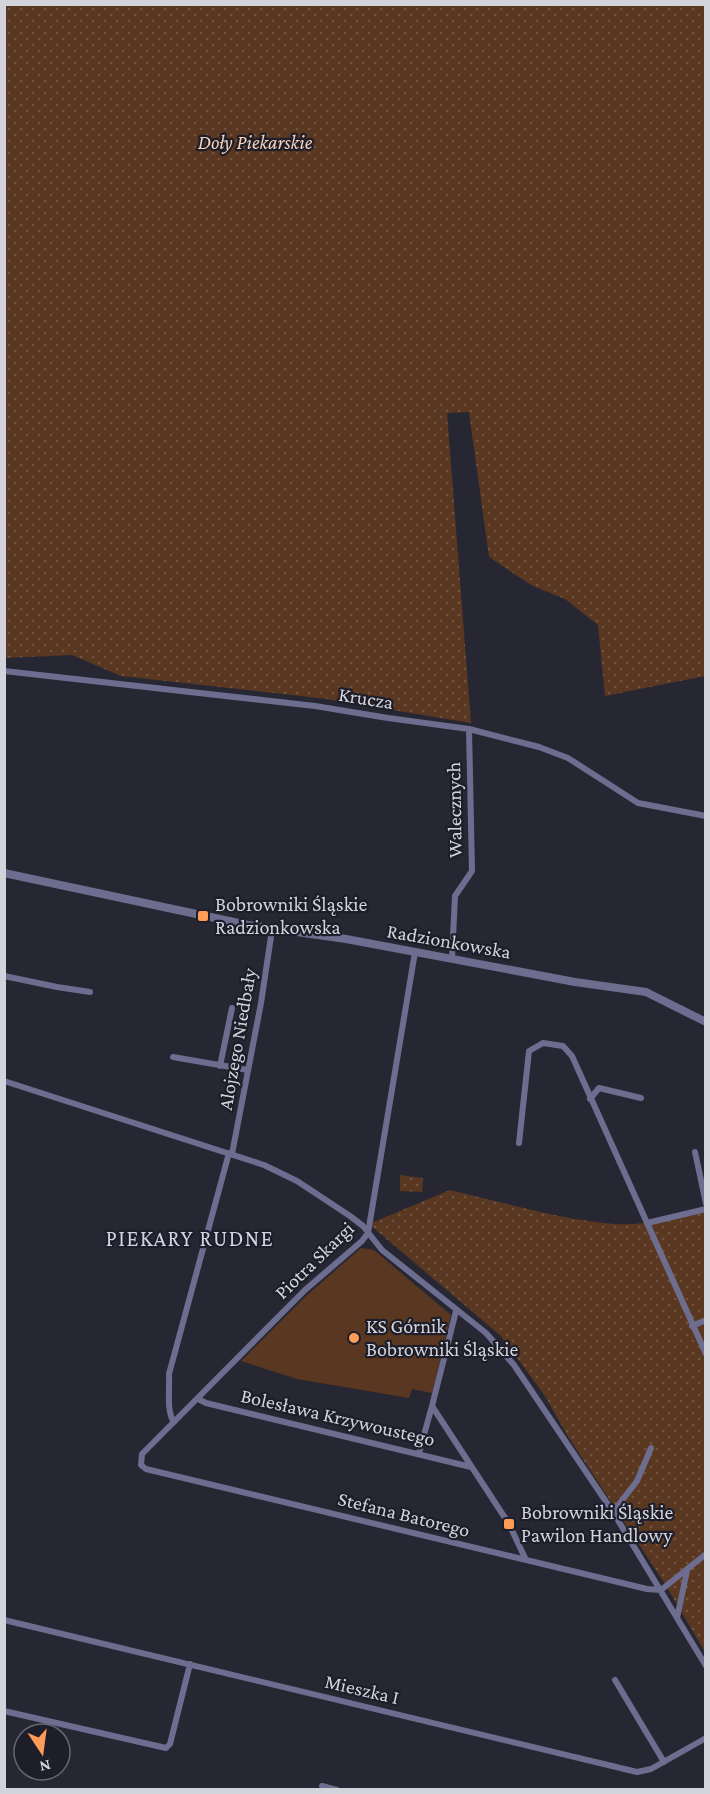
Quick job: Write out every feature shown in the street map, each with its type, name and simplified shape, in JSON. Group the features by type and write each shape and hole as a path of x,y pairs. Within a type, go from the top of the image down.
{"street":[{"name":"Krucza","path":"4,671 315,706 469,729 539,747 568,758 638,803 705,816"},
{"name":"Walecznych","path":"452,958 455,896 472,871 469,729"},
{"name":"Radzionkowska","path":"4,873 272,930 346,939 575,982 646,992 705,1022"},
{"name":"Alojzego Niedbały","path":"174,1422 171,1419 170,1407 170,1374 230,1153 261,1003 272,930"},
{"name":"Piotra Skargi","path":"141,1465 142,1454 305,1290 362,1241 368,1233 415,952"},
{"path":"4,976 90,992"},
{"path":"220,1066 232,1008"},
{"path":"519,1143 529,1052 543,1043 563,1047 572,1056 705,1354"},
{"path":"173,1057 248,1070"},
{"path":"4,1081 264,1165 297,1181 363,1226 382,1250 486,1333 514,1365 613,1512 705,1666"},
{"path":"590,1099 599,1088 641,1098"},
{"path":"695,1152 705,1204"},
{"path":"648,1223 705,1209"},
{"path":"419,1453 456,1311"},
{"path":"692,1326 705,1320"},
{"name":"Bolesława Krzywoustego","path":"198,1399 206,1403 471,1467"},
{"path":"432,1406 509,1524 526,1560"},
{"path":"613,1512 637,1481 651,1448"},
{"name":"Stefana Batorego","path":"141,1465 146,1469 647,1589 661,1590"},
{"path":"661,1590 705,1554"},
{"path":"677,1618 687,1570"},
{"name":"Mieszka I","path":"4,1620 637,1772 648,1771 705,1738"},
{"path":"4,1711 166,1748 170,1744 190,1664"},
{"path":"615,1680 664,1762"},
{"path":"322,1786 337,1790"}],"green space":[{"name":"Doły Piekarskie","path":"4,5 705,5 705,676 605,696 598,625 565,599 531,585 489,557 469,412 447,413 471,723 327,699 121,676 72,655 5,658"},
{"path":"400,1175 423,1178 422,1192 400,1191"},
{"path":"450,1190 553,1215 614,1224 649,1222 705,1211 705,1652 665,1584 567,1435 545,1396 501,1336 369,1224"},
{"name":"KS Górnik Bobrowniki Śląskie","path":"361,1248 374,1250 451,1315 432,1393 412,1389 409,1398 297,1379 241,1361 307,1295"}],"place":[{"name":"Bobrowniki Śląskie Radzionkowska","path":"203,916"},
{"name":"KS Górnik Bobrowniki Śląskie","path":"354,1338"},
{"name":"Bobrowniki Śląskie Pawilon Handlowy","path":"509,1524"}],"district":[{"name":"PIEKARY RUDNE","path":"190,1238"}]}
